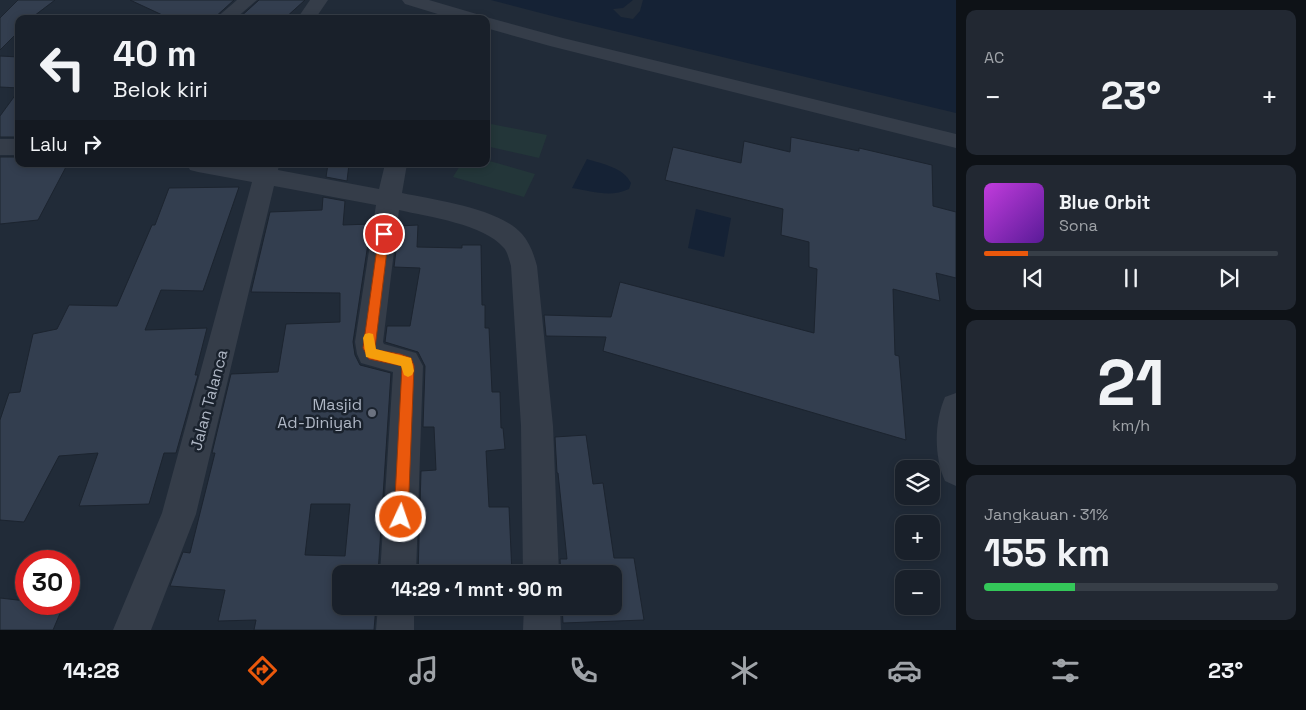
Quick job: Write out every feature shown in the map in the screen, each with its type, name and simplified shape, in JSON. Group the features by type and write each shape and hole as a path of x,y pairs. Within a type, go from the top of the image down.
{"street":[{"path":"229,15 248,0"},
{"path":"309,15 319,0"},
{"path":"411,0 437,14"},
{"path":"490,23 557,42 956,141"},
{"path":"0,147 15,148"},
{"path":"228,167 267,171 389,198 478,220 509,236 519,249 524,266 537,426 541,565"},
{"path":"395,167 389,198 369,348 373,355 400,359 406,362 408,366 398,565"},
{"name":"Jalan Talanca","path":"132,630 179,514 267,171"},
{"path":"956,407 952,440 956,470"},
{"path":"395,630 396,615"},
{"path":"542,615 542,630"}],"shaded area":[{"path":"490,124 547,135 539,158 490,147"},
{"path":"490,161 535,174 524,197 453,177 459,167 490,167"}],"water":[{"path":"491,0 956,0 956,113 556,17"},
{"path":"587,159 612,167 623,173 631,183 629,189 622,192 608,193 572,188"},
{"path":"696,209 731,218 724,257 688,248"}],"pier":[{"path":"633,0 643,0 640,11 633,19 621,17 613,9 623,8"}],"building":[{"path":"18,0 55,0 35,15 15,15 15,35 0,50 0,18"},
{"path":"130,0 234,0 217,15 162,15"},
{"path":"259,0 305,0 288,15 242,15"},
{"path":"0,56 15,57 15,88 0,87"},
{"path":"15,95 15,137 0,137 0,116"},
{"path":"791,137 859,151 859,148 932,165 933,206 956,212 956,278 936,273 940,301 893,289 895,355 899,356 906,440 603,351 606,337 546,336 544,315 611,317 620,282 814,333 817,269 809,267 809,242 781,235 783,209 665,180 673,147 741,163 744,141 790,152"},
{"path":"0,157 15,157 15,167 66,167 38,220 0,224"},
{"path":"328,167 349,167 347,181 326,177"},
{"path":"239,187 203,291 161,290 145,330 207,328 195,375 198,375 176,453 164,453 149,504 79,506 98,453 59,456 24,522 0,520 0,420 9,393 20,392 33,334 57,329 69,305 117,306 152,225 155,225 169,188"},
{"path":"323,197 345,201 343,225 371,224 353,342 355,355 360,365 391,373 379,565 332,565 332,615 375,615 374,630 254,630 256,620 218,621 225,590 170,586 183,552 190,553 215,453 212,453 231,374 278,372 286,324 340,322 340,293 251,292 270,212 322,210","holes":["311,504 350,504 345,556 305,555"]},
{"path":"418,225 417,247 462,248 462,245 481,245 482,305 485,305 485,328 489,328 492,392 500,392 501,428 503,428 505,449 486,451 489,507 509,507 512,565 418,565 421,471 436,470 434,427 423,427 425,366 418,352 385,342 387,326 410,326 420,268 394,267 399,226"},
{"path":"586,435 593,484 603,483 614,558 634,558 644,620 563,623 563,615 622,615 622,565 560,565 560,559 567,559 557,473 555,437"},
{"path":"0,598 15,600 15,615 59,615 53,630 0,630"}],"slow traffic":[{"path":"369,338 371,354 400,359 406,362 408,371"}],"place":[{"name":"Masjid Ad-Diniyah","path":"372,413"}],"route":[{"path":"384,234 369,348 373,355 400,359 406,362 408,366 401,517"}]}
